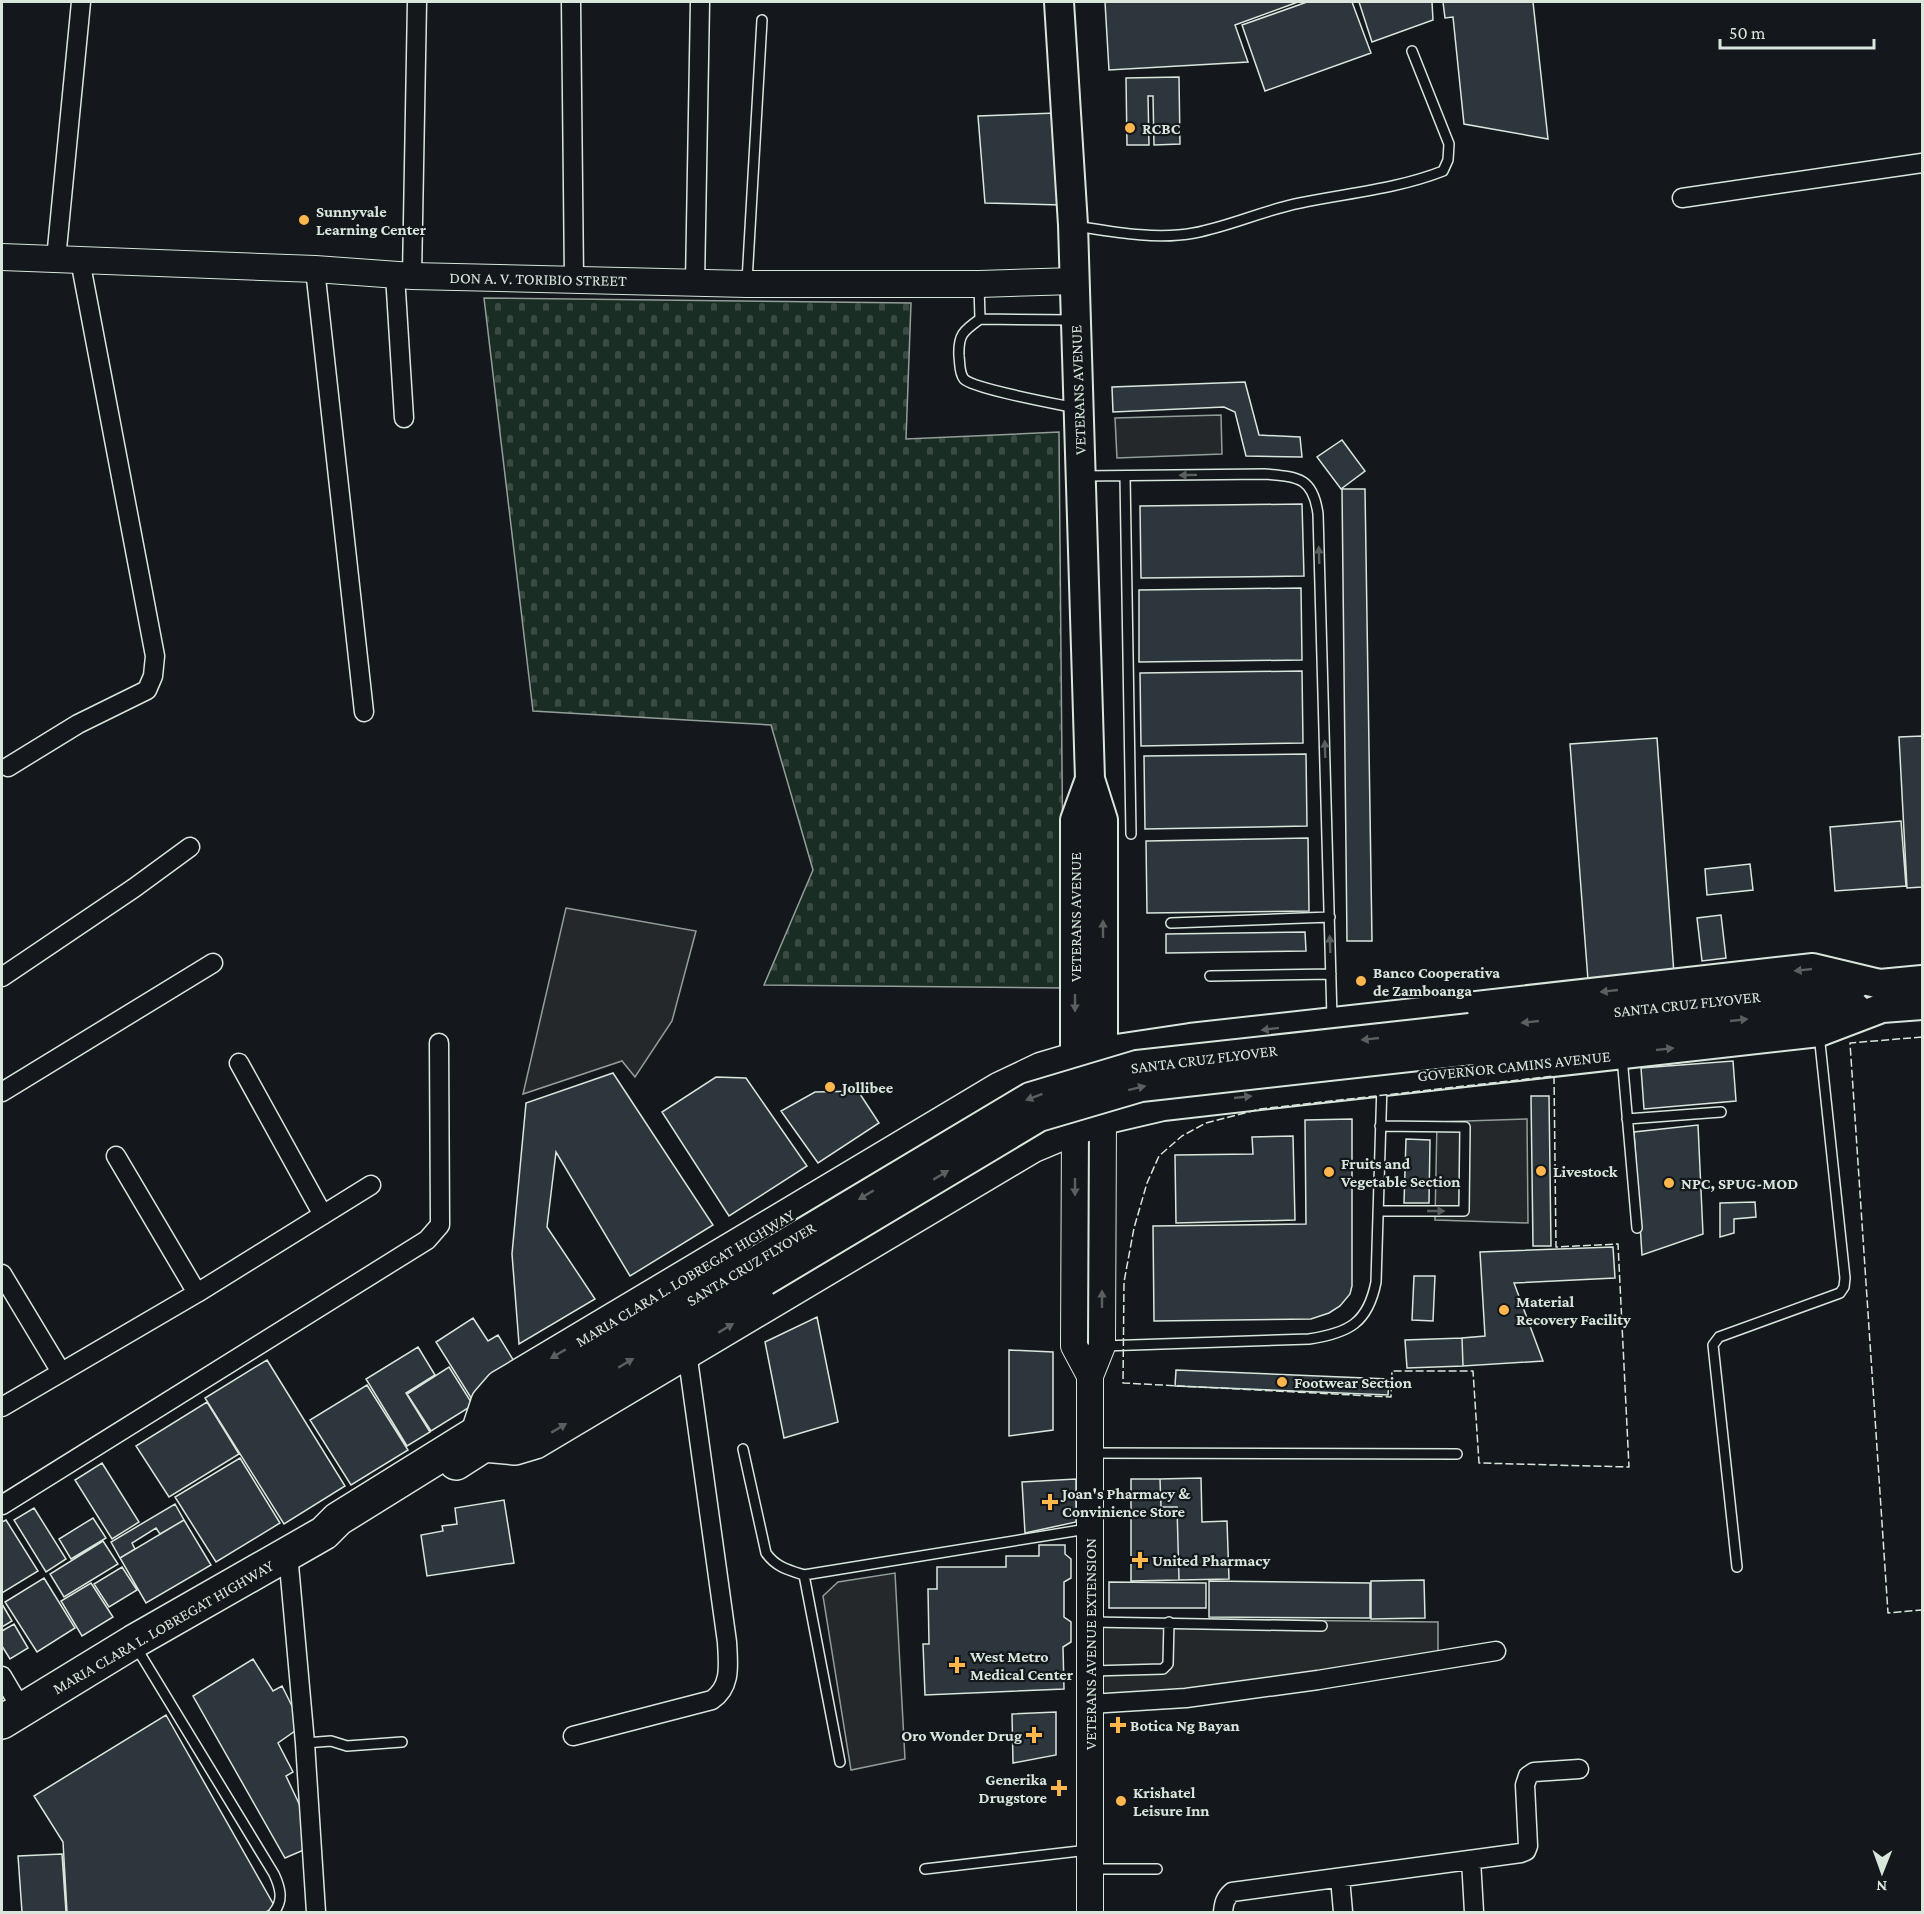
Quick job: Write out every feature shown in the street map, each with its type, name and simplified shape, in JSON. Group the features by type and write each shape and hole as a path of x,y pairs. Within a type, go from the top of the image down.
{"highway":[{"name":"MARIA CLARA L. LOBREGAT HIGHWAY","path":"12,1716 133,1642 307,1543 338,1519 481,1439 488,1402 501,1387 1022,1077 1089,1054"},
{"path":"972,1107 1005,1162"},
{"path":"481,1439 515,1448 535,1442 1032,1146 1089,1124"},
{"path":"880,1162 914,1217"},
{"path":"789,1216 822,1271"}],"main road":[{"name":"VETERANS AVENUE","path":"1059,2 1073,225 1090,779 1103,820 1089,1054 1089,1124"},
{"name":"GOVERNOR CAMINS AVENUE","path":"1089,1054 1190,1038 1812,968 1881,996 1923,1005"},
{"name":"GOVERNOR CAMINS AVENUE","path":"1089,1124 1163,1106 1819,1032 1881,996 1923,980"},
{"name":"SANTA CRUZ FLYOVER","path":"481,1439 513,1407 759,1271 1030,1097 1137,1065 1471,1039 1881,996"},
{"path":"1412,1013 1419,1077"},
{"path":"1301,1025 1309,1090"},
{"path":"1190,1038 1198,1102"}],"street":[{"path":"8,767 78,724 147,690 153,675 155,656 68,259 81,2"},
{"path":"404,418 404,275 417,2"},
{"path":"571,2 574,279"},
{"path":"695,283 700,2"},
{"path":"1682,198 1923,163"},
{"name":"DON A. V. TORIBIO STREET","path":"2,258 315,269 404,275 747,285 979,284 1075,281"},
{"path":"315,269 364,712"},
{"path":"2,977 134,888 190,847"},
{"path":"2,1092 213,963"},
{"path":"2,1505 426,1240 440,1225 440,1043"},
{"path":"239,1063 323,1215"},
{"name":"VETERANS AVENUE EXTENSION","path":"1089,1124 1090,1912"},
{"path":"116,1156 197,1293"},
{"path":"2,1407 197,1293 371,1185"},
{"path":"2,1274 61,1372"},
{"path":"573,1736 712,1700 721,1693 726,1683 727,1641 687,1352"},
{"path":"307,1543 305,1743 316,1912"},
{"path":"1090,1704 1197,1696 1318,1680 1496,1651"},
{"path":"2,1676 12,1716"},
{"path":"1223,1912 1224,1902 1232,1892 1526,1851 1528,1846 1525,1785 1528,1776 1534,1772 1579,1769"},
{"path":"1471,1860 1474,1912"},
{"path":"1340,1878 1343,1912"}],"lane":[{"path":"747,285 762,20"},
{"path":"1073,225 1150,235 1192,233 1284,206 1351,195 1422,179 1443,171 1448,160 1449,144 1412,51"},
{"path":"979,284 980,319"},
{"path":"1076,320 980,319 964,330 958,345 960,371 964,379 1001,392 1079,408"},
{"path":"1081,476 1265,474 1287,476 1302,479 1316,498 1333,1022"},
{"path":"1125,476 1131,834"},
{"path":"1171,923 1330,917"},
{"path":"1210,976 1331,974"},
{"path":"1737,1567 1713,1345 1719,1337 1839,1293 1844,1287 1845,1278 1819,1032"},
{"path":"1622,1054 1636,1228"},
{"path":"1088,1346 1309,1339 1326,1336 1354,1326 1364,1316 1372,1299 1376,1282 1382,1081"},
{"path":"1627,1119 1721,1112"},
{"path":"1378,1211 1464,1211 1465,1127 1380,1126"},
{"path":"743,1449 766,1553 785,1570 804,1575 1090,1528"},
{"path":"1090,1453 1457,1454"},
{"path":"804,1575 840,1762"},
{"path":"1090,1622 1322,1626"},
{"path":"1090,1671 1163,1669 1168,1664 1169,1622"},
{"path":"133,1642 274,1874 280,1895 280,1905 274,1912"},
{"path":"305,1743 331,1741 347,1746 402,1742"},
{"path":"925,1869 1090,1860 1157,1869"}],"green space":[{"path":"484,298 911,303 906,439 1059,432 1064,988 764,985 813,870 771,725 533,711"}],"shaded area":[{"path":"1221,415 1222,454 1117,458 1115,418"},
{"path":"566,908 696,931 672,1021 635,1077 622,1061 523,1094"},
{"path":"1527,1119 1528,1223 1435,1220 1437,1122"},
{"path":"895,1573 905,1759 851,1770 823,1596 838,1582"},
{"path":"1099,1618 1438,1622 1438,1652 1316,1674 1101,1700"}],"building":[{"path":"1105,2 1298,2 1235,25 1248,62 1109,70"},
{"path":"1307,2 1352,2 1371,53 1265,91 1242,25"},
{"path":"1359,2 1432,2 1433,20 1372,42"},
{"path":"1443,2 1533,2 1548,139 1464,124 1453,17 1445,18"},
{"path":"1179,77 1180,144 1154,145 1153,96 1148,96 1149,145 1127,145 1126,78"},
{"path":"1055,113 1061,205 985,203 978,116"},
{"path":"1245,382 1259,435 1300,437 1302,457 1246,456 1235,412 1224,407 1113,412 1112,387"},
{"path":"1342,440 1365,471 1341,489 1317,457"},
{"path":"1342,489 1365,489 1372,941 1347,941"},
{"path":"1302,504 1304,576 1141,578 1140,506"},
{"path":"1301,588 1302,660 1139,662 1139,590"},
{"path":"1302,671 1303,743 1141,746 1140,673"},
{"path":"1922,736 1922,887 1907,888 1899,737"},
{"path":"1657,738 1674,974 1588,980 1570,744"},
{"path":"1306,754 1307,826 1145,829 1144,756"},
{"path":"1901,821 1906,886 1835,891 1830,827"},
{"path":"1308,838 1309,911 1147,913 1146,841"},
{"path":"1750,864 1753,890 1707,895 1705,869"},
{"path":"1721,915 1726,958 1702,961 1697,918"},
{"path":"1305,932 1306,951 1166,953 1166,934"},
{"path":"1733,1061 1736,1101 1644,1109 1641,1068"},
{"path":"613,1073 713,1225 630,1276 556,1152 547,1227 595,1299 519,1344 512,1254 526,1103"},
{"path":"716,1077 746,1078 807,1166 729,1216 662,1112"},
{"path":"858,1091 879,1123 818,1163 781,1111 815,1092"},
{"name":"Livestock","path":"1531,1096 1549,1096 1551,1246 1533,1246"},
{"name":"Fruits and Vegetable Section","path":"1352,1119 1352,1286 1350,1294 1340,1306 1329,1313 1311,1319 1154,1321 1153,1226 1306,1224 1305,1120"},
{"name":"NPC, SPUG-MOD","path":"1698,1125 1703,1234 1642,1255 1634,1132"},
{"path":"1293,1136 1295,1220 1176,1223 1175,1155 1253,1154 1252,1137"},
{"path":"1406,1139 1430,1140 1429,1203 1404,1203"},
{"path":"1755,1202 1756,1217 1734,1219 1734,1233 1720,1237 1720,1203"},
{"name":"Material Recovery Facility","path":"1613,1247 1615,1278 1514,1283 1543,1361 1463,1366 1462,1338 1485,1336 1480,1252"},
{"path":"1414,1276 1435,1276 1433,1321 1412,1320"},
{"path":"817,1317 838,1422 784,1438 765,1342"},
{"path":"473,1318 488,1341 498,1335 520,1371 473,1401 436,1342"},
{"path":"1462,1338 1463,1366 1407,1368 1405,1340"},
{"path":"418,1347 435,1375 406,1393 430,1432 407,1446 366,1379"},
{"path":"1009,1350 1053,1352 1053,1430 1009,1436"},
{"path":"267,1360 345,1486 284,1524 205,1398"},
{"path":"449,1367 473,1405 431,1431 407,1394"},
{"name":"Footwear Section","path":"1176,1370 1389,1379 1388,1395 1175,1386"},
{"path":"367,1385 408,1450 351,1485 310,1420"},
{"path":"207,1402 239,1454 169,1497 136,1446"},
{"path":"240,1458 280,1523 216,1562 175,1497"},
{"path":"102,1463 139,1522 112,1539 75,1480"},
{"path":"1201,1478 1202,1522 1227,1521 1229,1579 1179,1580 1177,1507 1161,1507 1160,1479"},
{"name":"Joan's Pharmacy & Convinience Store","path":"1076,1479 1076,1522 1025,1533 1022,1482"},
{"path":"1131,1479 1160,1479 1161,1507 1177,1507 1179,1580 1131,1581"},
{"path":"504,1500 514,1563 427,1576 421,1535 443,1531 442,1526 457,1524 455,1508"},
{"path":"175,1504 184,1520 160,1534 156,1528 132,1543 135,1549 120,1558 111,1542"},
{"path":"34,1508 66,1559 46,1572 14,1520"},
{"path":"93,1518 106,1538 71,1559 59,1539"},
{"path":"6,1520 38,1571 2,1593 2,1522"},
{"path":"184,1520 211,1565 146,1603 120,1558"},
{"path":"103,1541 118,1564 64,1597 50,1574"},
{"path":"1039,1545 1065,1545 1065,1554 1071,1559 1071,1578 1064,1582 1064,1617 1071,1622 1071,1642 1063,1647 1064,1689 925,1695 923,1644 929,1644 928,1589 937,1589 937,1567 1006,1567 1006,1556 1039,1556"},
{"path":"122,1567 137,1590 109,1607 94,1584"},
{"path":"44,1578 75,1628 37,1652 5,1602"},
{"path":"1424,1580 1425,1618 1371,1619 1371,1581"},
{"path":"1209,1581 1370,1583 1370,1618 1209,1617"},
{"path":"1109,1582 1206,1583 1206,1608 1109,1608"},
{"path":"91,1583 113,1617 82,1636 61,1601"},
{"path":"2,1604 12,1621 2,1627"},
{"path":"14,1624 28,1648 10,1659 2,1646 2,1631"},
{"path":"253,1659 273,1691 282,1686 302,1726 278,1743 293,1772 286,1776 302,1810 306,1849 285,1858 193,1696"},
{"name":"Oro Wonder Drug","path":"1056,1712 1056,1755 1013,1763 1012,1714"},
{"path":"166,1715 275,1907 266,1912 67,1912 63,1842 34,1796"},
{"path":"62,1854 66,1912 22,1912 18,1856"}],"fence":[{"path":"1922,1037 1850,1043 1888,1613 1922,1610"},
{"path":"1554,1076 1556,1247 1618,1244 1629,1467 1479,1463 1473,1371 1392,1371 1391,1397 1123,1383 1124,1282 1134,1228 1147,1183 1159,1156 1182,1136 1206,1123 1260,1109 1554,1076"}],"place":[{"name":"RCBC","path":"1130,128"},
{"name":"Sunnyvale Learning Center","path":"304,220"},
{"name":"Banco Cooperativa de Zamboanga","path":"1361,981"},
{"name":"Jollibee","path":"830,1087"},
{"name":"Livestock","path":"1541,1171"},
{"name":"Fruits and Vegetable Section","path":"1329,1172"},
{"name":"NPC, SPUG-MOD","path":"1669,1183"},
{"name":"Material Recovery Facility","path":"1504,1310"},
{"name":"Footwear Section","path":"1282,1382"},
{"name":"Joan's Pharmacy & Convinience Store","path":"1050,1502"},
{"name":"United Pharmacy","path":"1140,1560"},
{"name":"West Metro Medical Center","path":"957,1665"},
{"name":"Botica Ng Bayan","path":"1118,1725"},
{"name":"Oro Wonder Drug","path":"1034,1735"},
{"name":"Generika Drugstore","path":"1059,1788"},
{"name":"Krishatel Leisure Inn","path":"1121,1801"}]}
